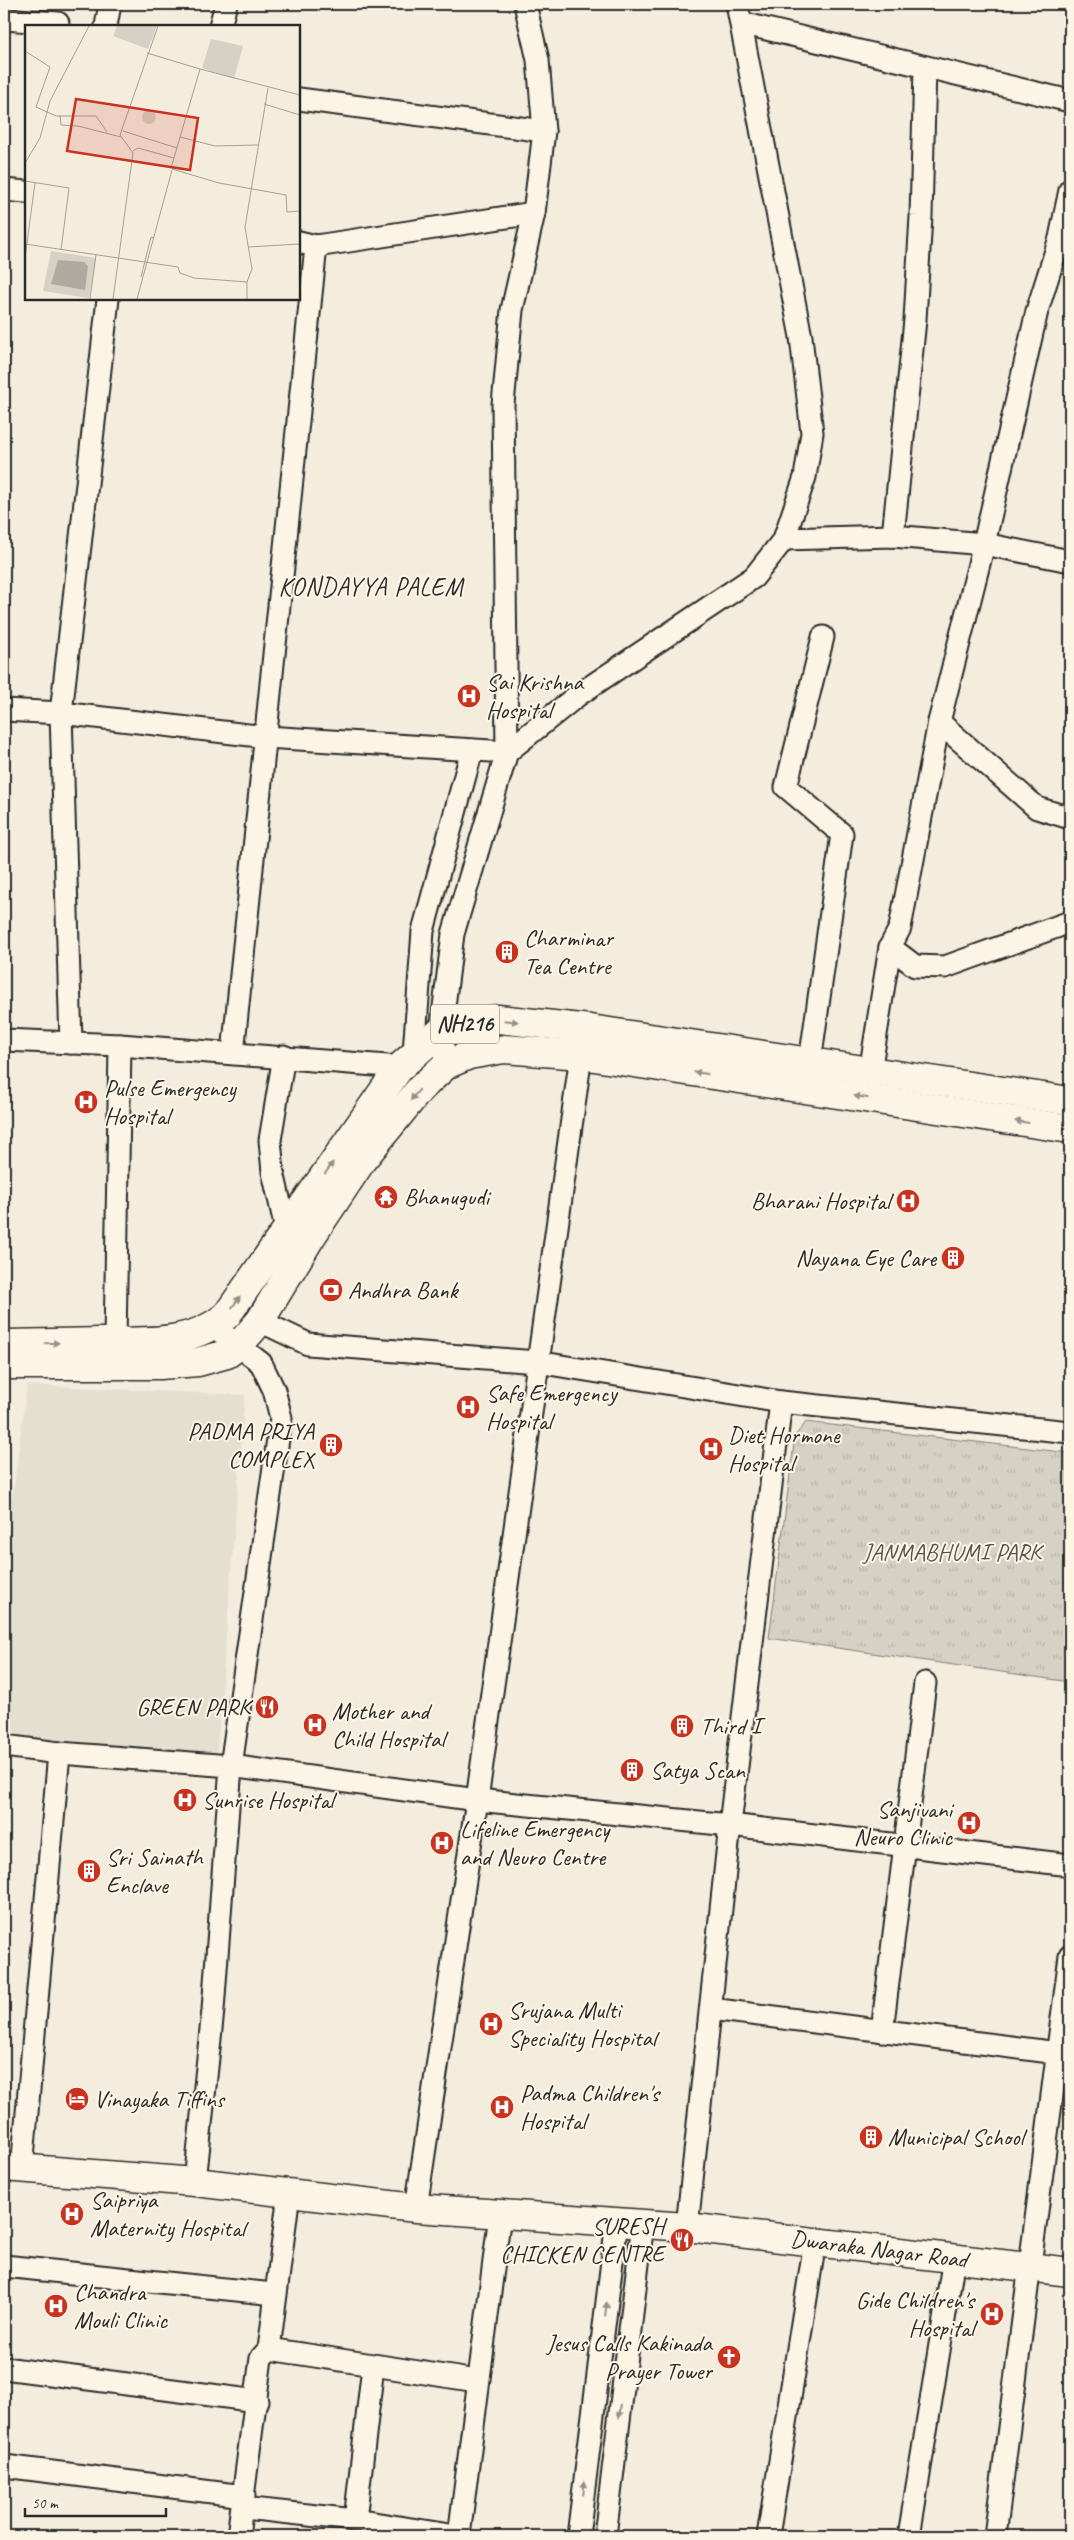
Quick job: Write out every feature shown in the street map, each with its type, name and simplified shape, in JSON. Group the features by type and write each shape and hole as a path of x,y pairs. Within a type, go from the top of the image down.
{"main road":[{"name":"NH216","path":"4,1344 157,1342 184,1337 214,1327 227,1315 407,1060 441,1031 463,1024 498,1019 590,1029 1070,1102"},
{"name":"NH216","path":"4,1365 86,1366 198,1362 227,1354 239,1345 260,1321 311,1236 363,1159 420,1089 446,1065 469,1056 504,1049 581,1055 1070,1129"},
{"name":"Dwaraka Nagar Road","path":"13,2168 196,2182 416,2208 687,2227 1070,2272"}],"street":[{"path":"106,25 110,4"},
{"path":"220,25 226,4"},
{"path":"446,1065 441,1031 453,934 507,752 503,404 512,310 534,213 544,131 538,60 525,4"},
{"path":"4,710 61,713 266,736 507,752 578,695 754,577 784,539 805,477 812,433 801,337 739,14 925,68 1070,101"},
{"path":"4,19 58,23"},
{"path":"894,536 915,320 921,216 925,68"},
{"path":"300,99 544,131"},
{"path":"4,190 25,192"},
{"path":"870,1072 890,947 900,928 939,722 984,544 1037,311 1060,238 1070,190"},
{"path":"233,1053 266,736 307,244 534,213"},
{"path":"72,1043 61,713 108,300"},
{"path":"784,539 894,536 984,544 1070,561"},
{"path":"810,1062 842,834 786,787 823,637"},
{"path":"939,722 1037,808 1070,818"},
{"path":"4,1040 120,1045 284,1056 407,1060 423,931 472,750"},
{"path":"890,947 915,966 945,967 1070,922"},
{"path":"115,1342 120,1045"},
{"path":"416,2208 477,1800 581,1055"},
{"path":"284,1056 270,1140 273,1172 286,1229"},
{"path":"260,1321 308,1344 537,1362 782,1402 1070,1432"},
{"path":"196,2182 213,2010 231,1766 281,1418 274,1390 261,1363 214,1327"},
{"path":"687,2227 730,1825 782,1402"},
{"path":"882,2031 925,1683"},
{"path":"4,1746 59,1753 231,1766 477,1800 730,1825 1070,1865"},
{"path":"13,2168 59,1753"},
{"path":"995,2536 1032,2267 1070,1956"},
{"path":"711,2009 1058,2053"},
{"path":"238,2536 244,2502 261,2358 269,2349 274,2294 289,2193"},
{"path":"4,2466 457,2536 500,2214"},
{"path":"578,2536 630,2222"},
{"path":"605,2536 630,2222"},
{"path":"768,2536 814,2242"},
{"path":"909,2536 954,2258"},
{"path":"4,2266 274,2294"},
{"path":"269,2349 477,2382"},
{"path":"355,2520 373,2366"},
{"path":"4,2368 257,2401"}],"shaded area":[{"path":"27,1385 245,1395 217,1753 4,1736 4,1563"}],"green space":[{"name":"JANMABHUMI PARK","path":"806,1422 1070,1453 1070,1682 769,1638 795,1436"}],"place":[{"name":"Sai Krishna Hospital","path":"469,696"},
{"name":"Charminar Tea Centre","path":"507,952"},
{"name":"Pulse Emergency Hospital","path":"86,1102"},
{"name":"Bhanugudi","path":"386,1197"},
{"name":"Bharani Hospital","path":"908,1201"},
{"name":"Nayana Eye Care","path":"953,1258"},
{"name":"Andhra Bank","path":"331,1290"},
{"name":"Safe Emergency Hospital","path":"468,1407"},
{"name":"PADMA PRIYA COMPLEX","path":"331,1445"},
{"name":"Diet Hormone Hospital","path":"711,1449"},
{"name":"GREEN PARK","path":"267,1707"},
{"name":"Mother and Child Hospital","path":"315,1725"},
{"name":"Third I","path":"682,1726"},
{"name":"Satya Scan","path":"632,1770"},
{"name":"Sunrise Hospital","path":"185,1800"},
{"name":"Sanjivani Neuro Clinic","path":"969,1823"},
{"name":"Lifeline Emergency and Neuro Centre","path":"442,1843"},
{"name":"Sri Sainath Enclave","path":"89,1871"},
{"name":"Srujana Multi Speciality Hospital","path":"491,2024"},
{"name":"Vinayaka Tiffins","path":"77,2099"},
{"name":"Padma Children's Hospital","path":"502,2107"},
{"name":"Municipal School","path":"871,2137"},
{"name":"Saipriya Maternity Hospital","path":"72,2214"},
{"name":"SURESH CHICKEN CENTRE","path":"682,2240"},
{"name":"Chandra Mouli Clinic","path":"56,2306"},
{"name":"Gide Children's Hospital","path":"992,2314"},
{"name":"Jesus Calls Kakinada Prayer Tower","path":"729,2357"}],"district":[{"name":"KONDAYYA PALEM","path":"371,587"}]}
